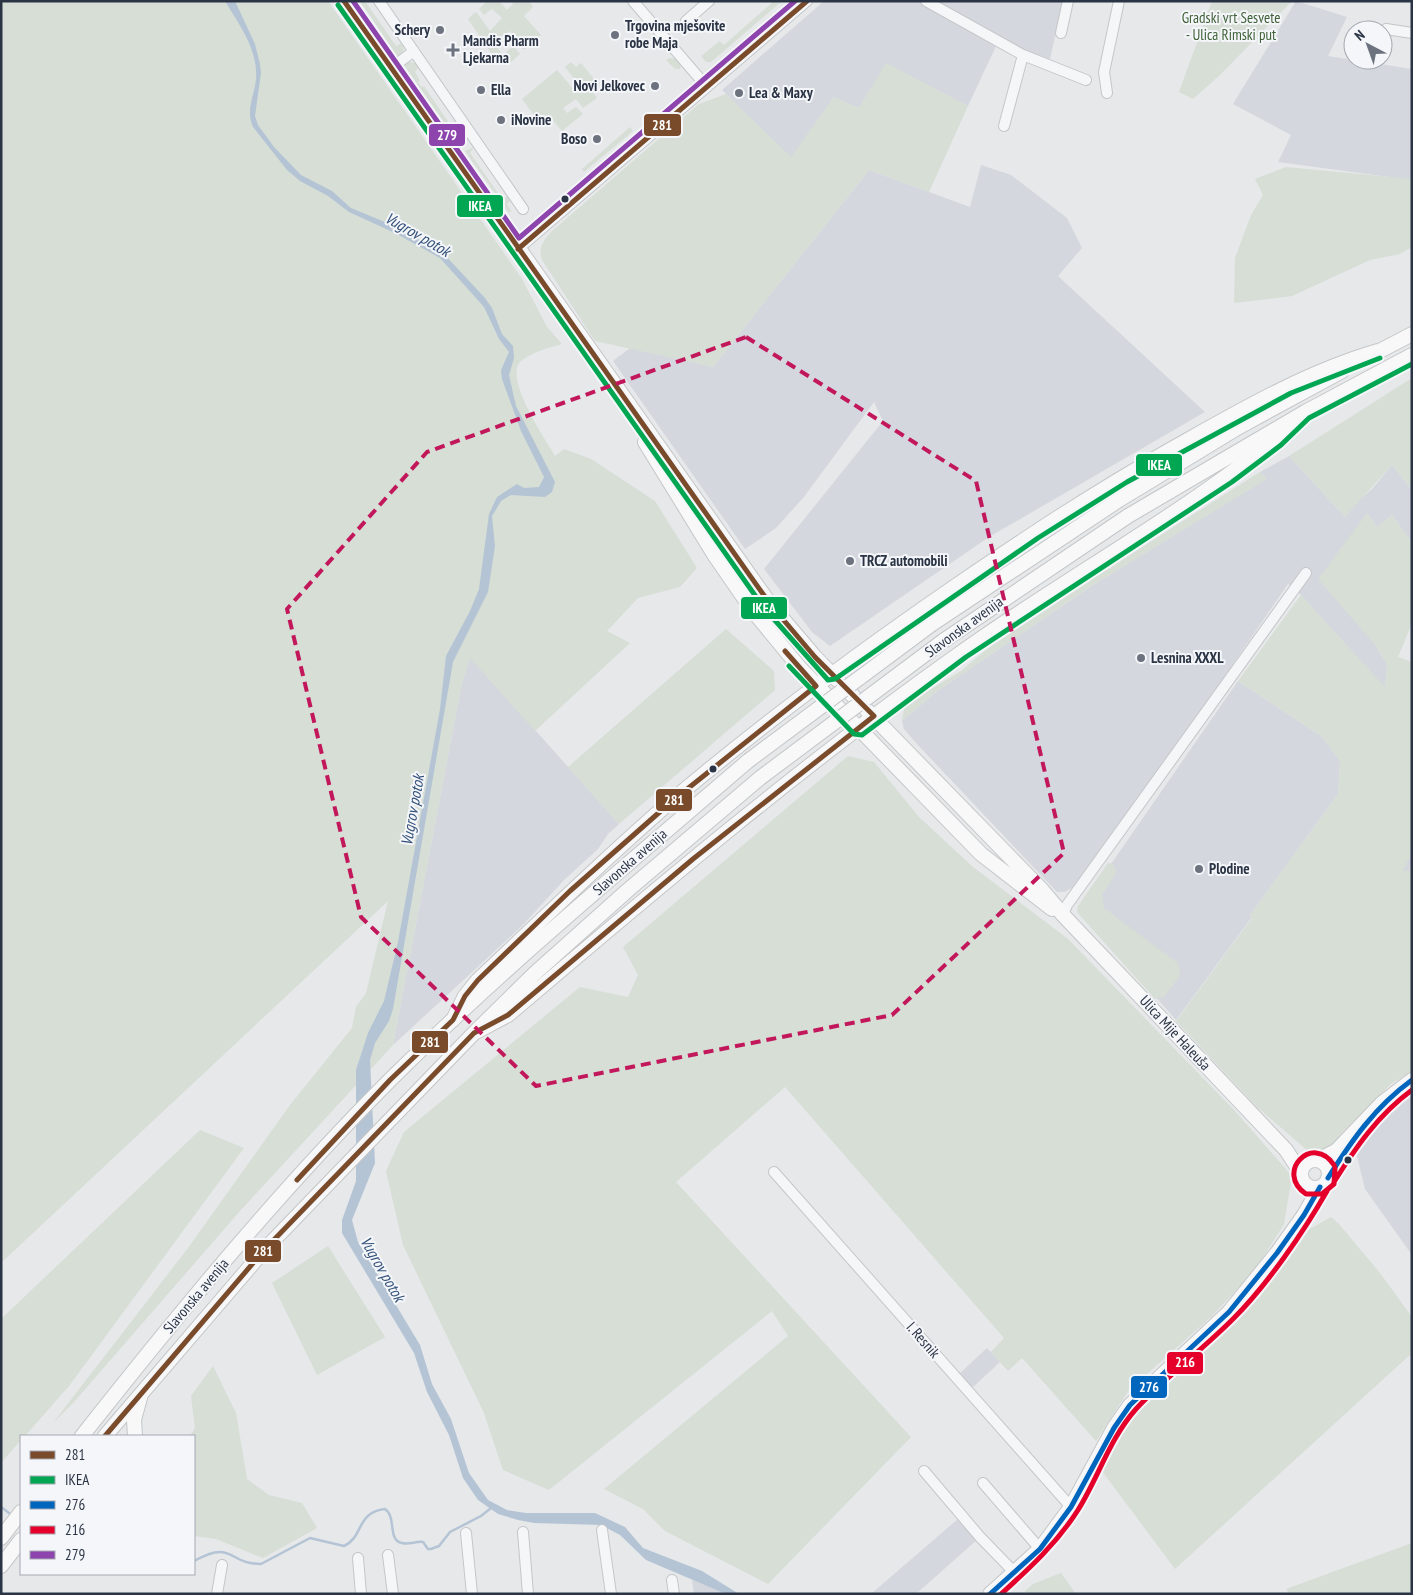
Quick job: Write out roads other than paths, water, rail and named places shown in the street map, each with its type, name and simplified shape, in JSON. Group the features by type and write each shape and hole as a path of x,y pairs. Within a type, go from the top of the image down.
{"main road":[{"path":"344,1 629,408"},
{"name":"Slavonska avenija","path":"83,1435 247,1236 334,1138 390,1080 452,1020 601,886 748,761 932,624 1119,500 1240,427 1412,334"},
{"path":"452,1020 465,996 478,980 570,891 671,802 831,673 1034,532 1123,476 1288,386 1332,367 1378,351"},
{"name":"Slavonska avenija","path":"106,1435 266,1248 474,1033 534,974 628,890 760,778 943,641 1128,516 1305,412 1412,355"},
{"name":"Ulica Mije Haleuša","path":"629,408 770,604 831,673 1042,890 1063,915 1286,1150 1303,1178"},
{"name":"Ulica Mije Haleuša","path":"629,408 645,443 715,556 753,611 816,686 992,863 1034,897 1063,915"},
{"path":"474,1033 508,1015 693,859 874,716 962,651 1227,476 1276,439 1305,412"},
{"path":"1292,1232 1303,1204 1305,1164 1336,1151 1382,1103 1412,1080"},
{"path":"990,1594 1040,1549 1071,1507 1114,1428 1130,1405 1229,1312 1292,1232 1360,1126"},
{"name":"Ulica Mije Haleuša","path":"1286,1150 1316,1160"},
{"path":"1303,1178 1312,1188 1324,1182 1328,1169 1316,1160"},
{"path":"135,1435 134,1420 140,1394"},
{"path":"1,1538 20,1513"},
{"path":"1,1566 20,1541"}],"street":[{"path":"379,1 523,209"},
{"path":"633,1 707,87"},
{"path":"686,21 709,1"},
{"path":"518,249 807,1"},
{"path":"926,1 1023,55 1086,80"},
{"path":"1061,33 1068,1"},
{"path":"1107,93 1104,72 1118,1"},
{"path":"1393,30 1412,33"},
{"path":"390,69 414,51"},
{"path":"1004,126 1023,55"},
{"path":"1063,915 1067,905 1306,573"},
{"name":"I. Resnik","path":"774,1172 1071,1507"},
{"path":"924,1471 980,1537 1015,1573"},
{"path":"983,1483 1040,1549"},
{"path":"602,1530 611,1594"},
{"path":"522,1532 528,1594"},
{"path":"466,1533 472,1594"},
{"path":"388,1555 393,1594"},
{"path":"358,1558 361,1594"},
{"path":"217,1594 222,1565"},
{"path":"672,1580 674,1594"}],"water":[{"path":"225,1 235,1 255,44 261,73 255,116 258,125 274,147 301,175 332,191 351,208 392,225 443,253 492,308 502,334 513,346 514,358 509,375 516,406 555,482 552,492 545,497 511,495 501,501 492,516 495,546 488,592 453,662 393,1009 389,1021 375,1043 370,1060 375,1163 352,1220 358,1242 420,1345 432,1384 451,1419 469,1473 488,1500 507,1510 526,1513 595,1513 625,1527 643,1548 702,1571 739,1594 726,1594 646,1560 620,1535 601,1525 534,1523 518,1520 498,1514 478,1500 463,1478 449,1435 427,1392 414,1353 342,1233 342,1220 356,1181 356,1070 368,1033 384,1001 398,942 440,709 446,656 470,611 479,589 489,514 497,497 517,484 524,488 539,487 544,477 521,431 502,379 501,370 509,352 499,339 484,307 440,258 397,234 349,212 328,196 300,181 287,170 253,127 250,113 256,71 253,52 245,34"}],"waterway":[{"path":"1,1507 9,1513"},
{"path":"195,1561 217,1552 224,1552 250,1563 261,1564 310,1538 344,1546 355,1537 369,1515 385,1509 391,1517 393,1533 397,1541 402,1543 423,1542 428,1549 431,1549 439,1546 450,1532 481,1516 491,1508"}],"place":[{"name":"Schery","path":"440,30"},
{"name":"Trgovina mješovite robe Maja","path":"615,35"},
{"name":"Mandis Pharm Ljekarna","path":"453,50"},
{"name":"Novi Jelkovec","path":"655,86"},
{"name":"Ella","path":"481,90"},
{"name":"Lea & Maxy","path":"739,93"},
{"name":"iNovine","path":"501,120"},
{"name":"Boso","path":"597,139"},
{"name":"TRCZ automobili","path":"850,561"},
{"name":"Lesnina XXXL","path":"1141,658"},
{"name":"Plodine","path":"1199,869"}],"park label":[{"name":"Gradski vrt Sesvete - Ulica Rimski put","path":"1231,26"}],"water label":[{"name":"Vugrov potok","path":"418,234"},
{"name":"Vugrov potok","path":"412,810"},
{"name":"Vugrov potok","path":"383,1269"}]}
